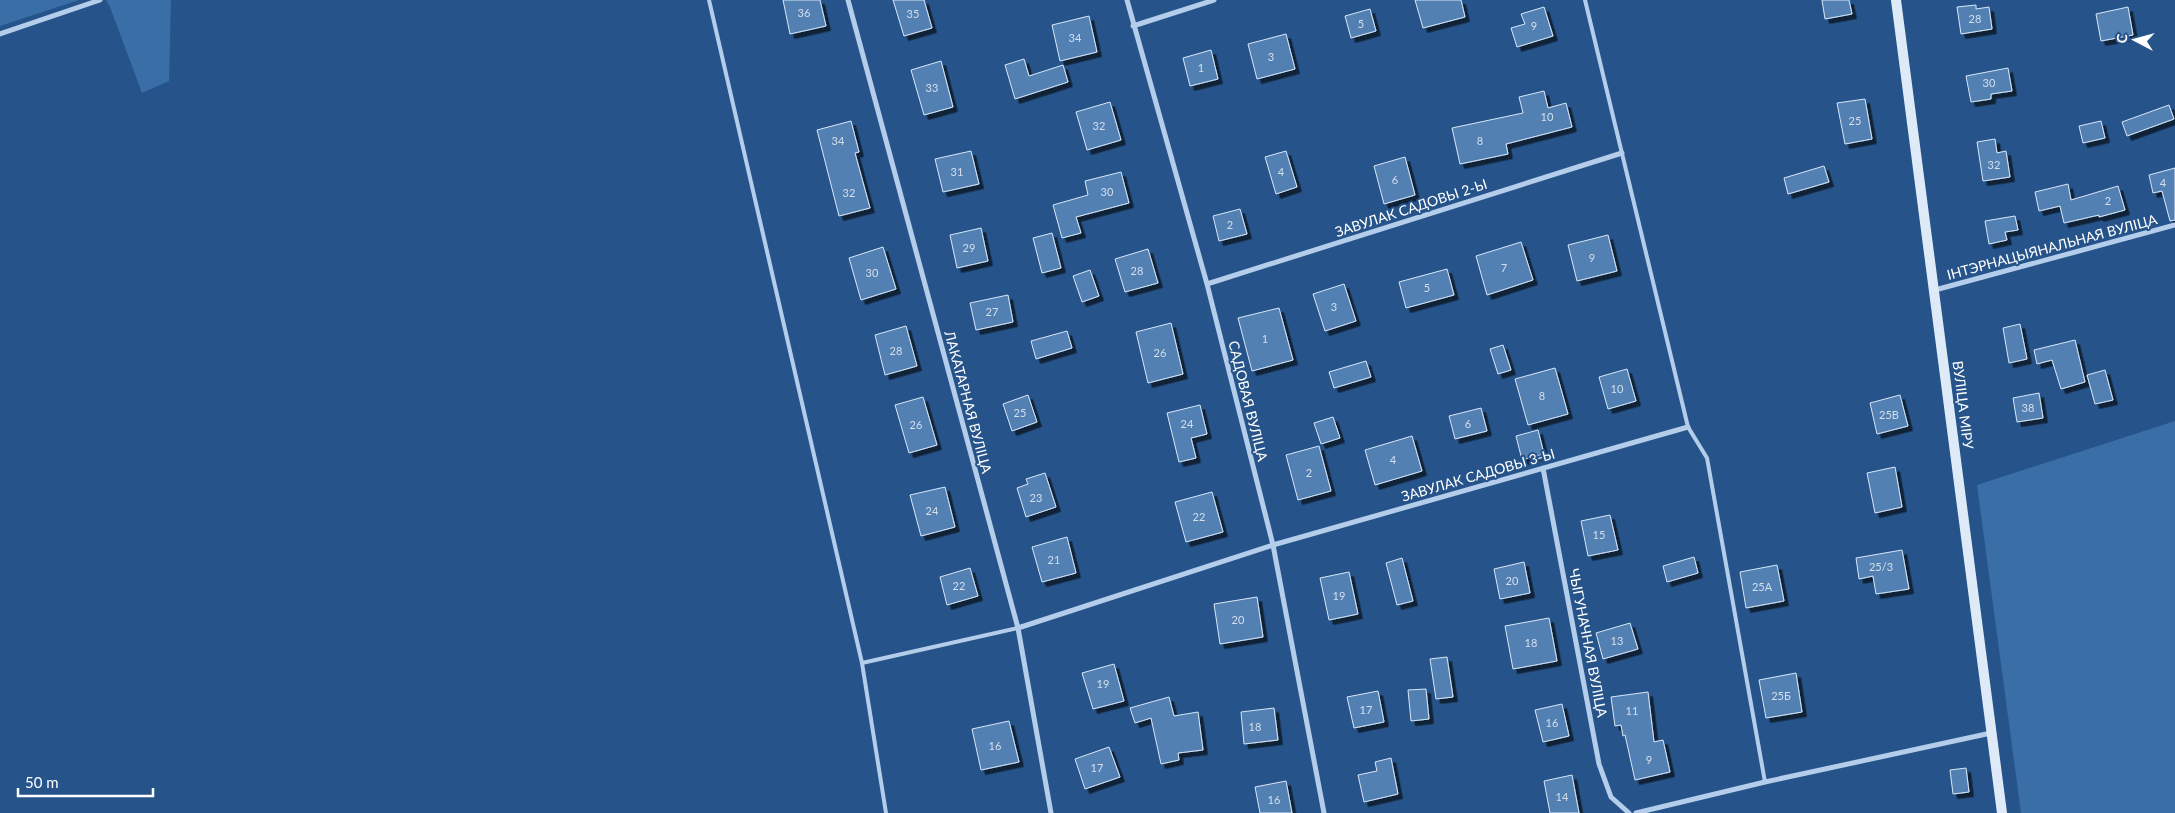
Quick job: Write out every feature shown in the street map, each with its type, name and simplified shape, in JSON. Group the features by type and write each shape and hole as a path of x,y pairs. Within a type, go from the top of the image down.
{"street":[{"path":"0,34 100,0"},
{"name":"ЛАКАТАРНАЯ ВУЛІЦА","path":"848,0 1018,628 1051,813"},
{"name":"САДОВАЯ ВУЛІЦА","path":"1127,0 1207,284 1273,545 1324,813"},
{"path":"1133,26 1214,0"},
{"name":"ВУЛІЦА МІРУ","path":"1896,0 2002,813"},
{"name":"ЗАВУЛАК САДОВЫ 2-Ы","path":"1207,284 1622,153"},
{"name":"ІНТЭРНАЦЫЯНАЛЬНАЯ ВУЛІЦА","path":"1935,290 2175,225"},
{"name":"ЗАВУЛАК САДОВЫ 3-Ы","path":"1018,628 1273,545 1688,427"},
{"name":"ЧЫГУНАЧНАЯ ВУЛІЦА","path":"1543,468 1599,764 1611,796 1629,813"},
{"path":"1636,813 1765,782 1991,733"}],"lane":[{"path":"709,0 862,663 886,813"},
{"path":"1585,0 1688,427 1707,458 1765,782"},
{"path":"862,663 1018,628"}],"shaded area":[{"path":"0,0 79,0 0,26"},
{"path":"106,0 171,0 169,81 142,93"},
{"path":"2175,421 2175,813 2021,813 1977,485"}],"building":[{"path":"783,0 820,0 826,26 790,34"},
{"path":"893,0 924,0 932,28 904,36"},
{"path":"1415,0 1461,0 1465,17 1423,28"},
{"path":"1822,0 1849,0 1852,14 1825,19"},
{"path":"1976,5 1976,9 1989,7 1992,29 1961,34 1957,7"},
{"path":"1544,7 1553,36 1517,47 1511,28 1525,24 1521,14"},
{"path":"2128,7 2133,35 2101,41 2096,14"},
{"path":"1370,9 1376,31 1351,38 1345,16"},
{"path":"1089,16 1097,52 1060,61 1052,25"},
{"path":"1286,34 1295,69 1257,79 1248,44"},
{"path":"1211,50 1218,79 1190,86 1183,58"},
{"path":"1024,59 1029,76 1063,65 1068,82 1015,99 1005,65"},
{"path":"941,61 953,107 924,115 911,70"},
{"path":"2008,68 2012,91 1991,94 1991,99 1971,102 1966,76"},
{"path":"1544,91 1548,108 1566,103 1572,127 1506,144 1508,154 1460,164 1452,128 1523,113 1519,97"},
{"path":"1865,99 1872,139 1845,144 1837,103"},
{"path":"1110,102 1121,140 1087,150 1076,112"},
{"path":"2169,105 2174,119 2127,136 2122,122"},
{"path":"851,121 859,152 855,153 870,208 839,216 817,130"},
{"path":"2101,121 2105,138 2083,143 2079,126"},
{"path":"1995,139 1997,153 2006,151 2010,177 1983,181 1977,142"},
{"path":"971,151 979,184 943,192 935,159"},
{"path":"1286,151 1297,187 1276,194 1265,157"},
{"path":"1405,157 1415,195 1384,204 1374,166"},
{"path":"1824,166 1829,182 1788,194 1784,178"},
{"path":"2175,168 2175,220 2170,221 2162,191 2153,193 2149,175"},
{"path":"1121,172 1129,203 1076,217 1081,233 1062,238 1053,205 1088,195 1085,181"},
{"path":"2068,184 2071,200 2118,186 2125,210 2064,223 2060,206 2039,211 2035,192"},
{"path":"1240,209 1247,234 1219,241 1213,216"},
{"path":"2015,216 2018,230 2005,232 2007,240 1989,244 1985,221"},
{"path":"981,228 988,261 957,268 950,235"},
{"path":"1052,233 1061,268 1042,273 1033,238"},
{"path":"1608,235 1617,271 1577,281 1568,245"},
{"path":"1521,242 1533,280 1487,295 1476,256"},
{"path":"883,247 896,289 861,300 849,258"},
{"path":"1148,249 1158,283 1125,292 1115,259"},
{"path":"1447,269 1454,295 1406,308 1399,282"},
{"path":"1090,270 1099,296 1082,302 1073,276"},
{"path":"1344,284 1356,321 1325,331 1313,294"},
{"path":"1008,295 1013,322 976,330 970,303"},
{"path":"1279,308 1293,360 1252,371 1238,318"},
{"path":"1171,323 1183,374 1148,383 1136,332"},
{"path":"2020,324 2027,359 2009,363 2003,328"},
{"path":"906,326 917,366 885,375 875,335"},
{"path":"1067,331 1072,348 1036,359 1031,341"},
{"path":"2075,340 2085,382 2061,389 2052,360 2037,364 2034,350"},
{"path":"1503,345 1511,370 1498,374 1490,349"},
{"path":"1366,361 1371,377 1334,388 1329,372"},
{"path":"1555,368 1568,414 1528,425 1515,379"},
{"path":"1627,369 1636,401 1608,409 1599,377"},
{"path":"2105,370 2113,400 2095,404 2087,375"},
{"path":"2039,393 2043,418 2017,422 2013,398"},
{"path":"1028,395 1037,422 1012,431 1003,404"},
{"path":"1900,395 1908,426 1877,434 1870,403"},
{"path":"923,397 937,445 909,453 895,405"},
{"path":"1200,405 1207,434 1191,438 1196,458 1179,462 1167,413"},
{"path":"1481,408 1487,431 1455,439 1449,416"},
{"path":"1333,417 1340,438 1321,444 1314,423"},
{"path":"1538,430 1544,454 1522,460 1516,436"},
{"path":"1412,436 1422,471 1375,485 1365,450"},
{"path":"1319,446 1331,491 1298,500 1286,455"},
{"path":"1895,467 1902,507 1875,513 1867,473"},
{"path":"1045,473 1056,507 1026,517 1017,488 1028,484 1026,479"},
{"path":"945,487 955,527 921,536 910,495"},
{"path":"1212,492 1223,532 1186,542 1175,502"},
{"path":"1610,515 1618,550 1588,556 1581,521"},
{"path":"1067,537 1076,573 1042,582 1032,547"},
{"path":"1902,550 1909,589 1876,594 1873,576 1859,579 1856,558"},
{"path":"1694,557 1698,573 1667,582 1663,566"},
{"path":"1402,558 1413,601 1397,605 1386,563"},
{"path":"1524,562 1530,593 1500,599 1494,569"},
{"path":"1777,565 1784,601 1746,608 1740,572"},
{"path":"970,568 978,596 947,605 940,577"},
{"path":"1349,572 1358,614 1329,620 1320,578"},
{"path":"1257,597 1263,637 1220,644 1214,604"},
{"path":"1549,618 1557,661 1513,669 1505,626"},
{"path":"1630,623 1638,649 1603,659 1596,633"},
{"path":"1447,657 1453,697 1436,699 1430,659"},
{"path":"1114,664 1124,701 1093,709 1082,673"},
{"path":"1796,673 1802,712 1766,718 1759,680"},
{"path":"1426,689 1429,719 1411,721 1408,690"},
{"path":"1378,691 1384,722 1354,728 1347,697"},
{"path":"1648,692 1654,742 1663,740 1670,772 1635,780 1625,735 1623,736 1621,725 1615,726 1611,697"},
{"path":"1169,697 1174,716 1198,712 1203,750 1178,753 1179,760 1161,764 1151,718 1135,723 1130,708"},
{"path":"1562,704 1569,736 1543,742 1535,710"},
{"path":"1274,708 1278,740 1244,744 1241,712"},
{"path":"1009,721 1019,762 981,770 972,729"},
{"path":"1109,747 1120,777 1085,789 1075,759"},
{"path":"1391,758 1398,794 1364,802 1358,775 1377,771 1375,762"},
{"path":"1966,768 1969,792 1953,794 1950,770"},
{"path":"1572,775 1579,813 1550,813 1544,781"},
{"path":"1286,781 1292,813 1260,813 1255,787"}]}
